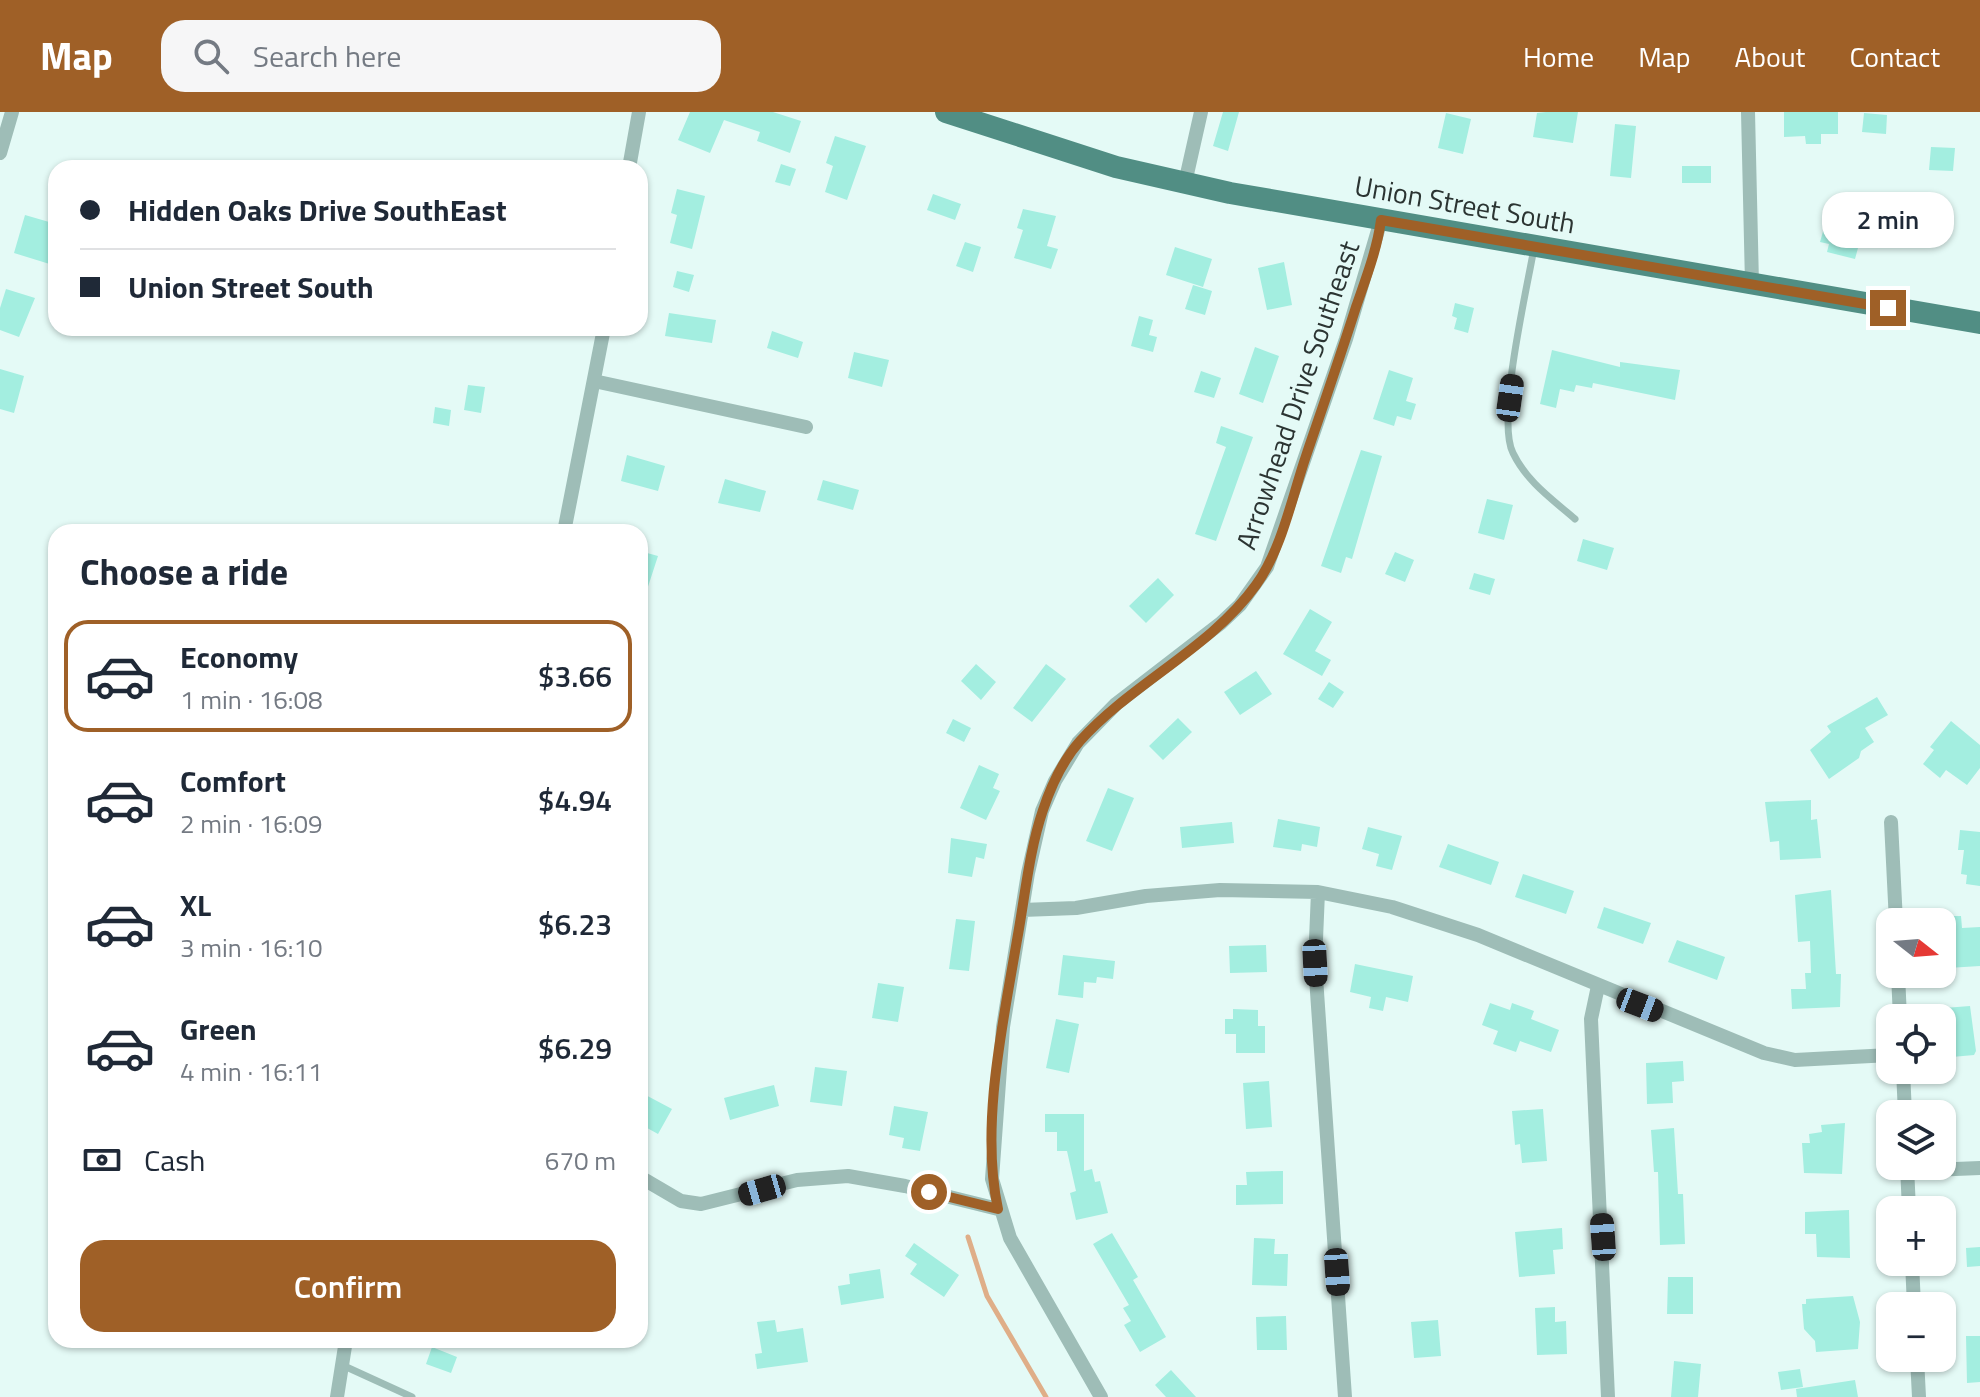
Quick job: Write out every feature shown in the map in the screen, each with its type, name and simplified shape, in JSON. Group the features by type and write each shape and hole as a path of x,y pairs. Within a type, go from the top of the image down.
{"main road":[{"name":"Union Street South","path":"946,112 1116,167 1185,183 1381,220 1980,323"}],"street":[{"path":"0,153 12,112"},
{"path":"630,160 639,112"},
{"path":"1185,183 1201,112"},
{"path":"1748,112 1752,284"},
{"name":"Arrowhead Drive Southeast","path":"1101,1397 1010,1238 998,1209 992,1179 1003,1027 1042,811 1055,781 1078,743 1116,704 1221,623 1240,605 1267,567 1346,339 1378,239 1381,220"},
{"path":"566,524 602,336"},
{"path":"594,381 806,427"},
{"path":"1891,822 1895,908"},
{"path":"1022,910 1076,908 1146,896 1220,890 1318,892 1392,907 1478,935 1764,1053 1795,1060 1876,1056"},
{"path":"1318,892 1316,978 1345,1397"},
{"path":"1598,986 1591,1019 1608,1397"},
{"path":"1956,1168 1980,1168"},
{"path":"648,1182 681,1201 701,1204 797,1180 848,1176 905,1186 998,1209"},
{"path":"337,1397 345,1348"},
{"path":"1918,1372 1919,1397"}],"lane":[{"path":"1535,246 1507,420 1511,450 1534,484 1575,519"},
{"path":"342,1365 412,1397"}],"building":[{"path":"690,112 773,112 801,121 790,153 757,141 760,132 724,120 710,153 678,140"},
{"path":"1223,112 1239,112 1228,151 1213,146"},
{"path":"1578,112 1573,143 1533,137 1537,113"},
{"path":"1784,112 1838,112 1838,134 1821,134 1821,144 1806,144 1805,136 1784,137"},
{"path":"1446,113 1471,119 1463,154 1438,148"},
{"path":"1864,113 1887,115 1886,134 1862,132"},
{"path":"1615,124 1636,126 1631,178 1610,176"},
{"path":"835,136 866,146 847,200 825,192 833,166 826,163"},
{"path":"1931,147 1955,148 1953,171 1929,170"},
{"path":"781,164 796,169 790,186 775,182"},
{"path":"1682,166 1711,166 1711,183 1682,183"},
{"path":"677,189 705,196 692,249 670,243 677,215 671,213"},
{"path":"933,194 961,204 955,220 927,210"},
{"path":"1023,209 1056,216 1047,246 1058,249 1051,269 1014,258 1023,230 1017,228"},
{"path":"25,215 48,222 48,264 14,253"},
{"path":"1824,228 1861,237 1855,259 1827,252 1829,244 1820,242"},
{"path":"965,242 981,247 973,272 956,266"},
{"path":"1175,247 1212,259 1203,287 1166,275"},
{"path":"1284,262 1292,305 1267,310 1258,268"},
{"path":"677,271 694,275 689,292 673,287"},
{"path":"1193,285 1212,291 1205,315 1185,309"},
{"path":"6,289 35,298 19,337 0,330 0,308"},
{"path":"1455,303 1474,308 1468,333 1454,329 1457,318 1452,316"},
{"path":"669,313 716,320 712,343 665,336"},
{"path":"1139,316 1153,320 1149,335 1157,337 1153,352 1131,346"},
{"path":"772,331 803,342 798,358 767,348"},
{"path":"1255,347 1279,356 1263,403 1239,394"},
{"path":"1552,350 1620,367 1620,362 1680,370 1675,400 1593,383 1592,388 1576,385 1574,392 1560,389 1556,408 1540,404"},
{"path":"854,352 889,360 882,387 848,378"},
{"path":"0,369 24,376 14,413 0,409"},
{"path":"1389,370 1413,378 1406,401 1416,404 1411,420 1397,416 1394,426 1373,419"},
{"path":"1201,371 1221,378 1214,398 1194,392"},
{"path":"468,385 485,387 481,413 464,410"},
{"path":"435,407 451,410 449,426 433,423"},
{"path":"1221,426 1253,437 1216,541 1195,534 1226,447 1216,443"},
{"path":"1361,450 1382,456 1352,559 1346,557 1341,573 1321,566"},
{"path":"627,455 665,466 658,491 621,481"},
{"path":"725,479 766,491 760,512 718,503"},
{"path":"823,480 859,490 853,510 817,500"},
{"path":"1487,499 1513,505 1504,540 1478,533"},
{"path":"1583,539 1614,548 1607,570 1577,561"},
{"path":"1395,552 1414,560 1405,582 1385,574"},
{"path":"648,553 658,556 648,587"},
{"path":"1474,573 1495,579 1490,595 1469,589"},
{"path":"1158,578 1174,595 1146,623 1129,606"},
{"path":"1310,609 1332,622 1315,651 1331,660 1322,676 1283,654"},
{"path":"976,664 996,682 981,700 961,681"},
{"path":"1046,664 1066,679 1032,722 1013,708"},
{"path":"1256,671 1272,694 1240,715 1224,692"},
{"path":"1329,682 1344,692 1333,708 1318,699"},
{"path":"1877,697 1888,715 1865,728 1874,742 1861,751 1859,758 1829,779 1810,750 1831,732 1827,726"},
{"path":"1178,718 1192,732 1163,760 1149,746"},
{"path":"953,719 971,728 964,742 946,733"},
{"path":"1951,721 1980,745 1980,768 1967,785 1946,770 1940,778 1923,764 1934,750 1930,747"},
{"path":"979,765 999,774 993,788 1000,791 986,820 960,808"},
{"path":"1108,788 1134,798 1112,851 1086,841"},
{"path":"1811,800 1811,820 1817,819 1821,858 1780,860 1779,841 1770,842 1765,802"},
{"path":"1278,819 1320,827 1317,847 1302,844 1301,851 1273,847"},
{"path":"1232,822 1234,843 1182,848 1180,827"},
{"path":"1368,827 1402,836 1392,870 1376,866 1379,854 1362,849"},
{"path":"1960,830 1980,832 1980,886 1966,884 1967,875 1961,874 1964,850 1958,850"},
{"path":"951,838 987,844 984,859 976,857 972,877 948,873"},
{"path":"1448,844 1499,862 1491,885 1439,867"},
{"path":"1523,874 1574,891 1566,914 1515,897"},
{"path":"1831,890 1836,974 1841,974 1840,1007 1792,1009 1791,989 1806,989 1805,973 1811,973 1810,941 1798,942 1795,895"},
{"path":"1604,907 1651,923 1643,944 1597,928"},
{"path":"1956,916 1961,916 1962,928 1980,927 1980,966 1956,968"},
{"path":"956,919 975,921 969,971 949,969"},
{"path":"1677,940 1725,957 1717,980 1668,962"},
{"path":"1266,945 1267,972 1230,973 1229,946"},
{"path":"1063,955 1115,961 1113,979 1097,977 1096,983 1084,982 1083,998 1058,995"},
{"path":"1355,964 1413,976 1408,1002 1386,997 1383,1011 1369,1008 1371,997 1350,992"},
{"path":"878,983 904,987 898,1022 872,1018"},
{"path":"1490,1003 1510,1010 1512,1003 1534,1011 1531,1019 1559,1030 1551,1052 1520,1041 1516,1052 1493,1044 1498,1031 1482,1025"},
{"path":"1970,1006 1974,1055 1956,1057 1956,1007"},
{"path":"1233,1009 1258,1010 1258,1026 1265,1026 1265,1053 1236,1053 1236,1034 1225,1034 1225,1019 1233,1019"},
{"path":"1056,1019 1079,1024 1069,1073 1046,1068"},
{"path":"1683,1061 1684,1081 1672,1082 1673,1103 1647,1104 1646,1063"},
{"path":"815,1067 847,1071 842,1106 810,1102"},
{"path":"1269,1081 1272,1127 1246,1129 1243,1083"},
{"path":"774,1085 779,1106 730,1120 724,1098"},
{"path":"648,1096 672,1109 658,1134 648,1128"},
{"path":"894,1106 928,1112 920,1151 902,1148 904,1138 889,1135"},
{"path":"1543,1109 1547,1161 1522,1163 1520,1144 1515,1145 1512,1111"},
{"path":"1045,1114 1084,1114 1084,1171 1092,1169 1095,1182 1100,1181 1108,1213 1076,1220 1070,1193 1076,1191 1067,1151 1057,1151 1057,1132 1045,1132"},
{"path":"1845,1123 1842,1174 1804,1173 1802,1143 1810,1143 1809,1134 1822,1132 1821,1125"},
{"path":"1674,1128 1678,1194 1683,1194 1685,1244 1660,1245 1658,1172 1654,1172 1651,1130"},
{"path":"1283,1171 1283,1204 1236,1205 1236,1185 1247,1185 1246,1172"},
{"path":"1849,1210 1850,1258 1817,1257 1816,1234 1805,1234 1805,1212"},
{"path":"1562,1228 1563,1249 1553,1250 1555,1274 1519,1277 1515,1232"},
{"path":"1112,1233 1138,1277 1133,1280 1166,1337 1140,1352 1124,1325 1131,1321 1123,1308 1129,1305 1093,1244"},
{"path":"1254,1238 1275,1239 1274,1254 1288,1254 1287,1286 1252,1285"},
{"path":"914,1243 959,1275 944,1297 910,1274 917,1264 905,1256"},
{"path":"1980,1247 1980,1266 1967,1267 1966,1248"},
{"path":"880,1269 884,1298 841,1305 838,1286 850,1284 849,1274"},
{"path":"1668,1277 1693,1277 1693,1314 1667,1314"},
{"path":"1853,1296 1860,1322 1858,1349 1816,1352 1815,1341 1804,1329 1802,1304 1806,1304 1806,1299"},
{"path":"1555,1307 1555,1322 1566,1321 1567,1354 1537,1355 1535,1308"},
{"path":"1286,1316 1287,1350 1257,1350 1256,1317"},
{"path":"775,1320 777,1332 803,1328 808,1362 757,1369 755,1354 762,1353 757,1322"},
{"path":"1438,1320 1441,1356 1414,1358 1411,1322"},
{"path":"1966,1336 1980,1336 1980,1382 1967,1383"},
{"path":"432,1348 457,1357 451,1373 426,1364"},
{"path":"1674,1361 1701,1364 1698,1397 1671,1397"},
{"path":"1800,1369 1803,1387 1781,1390 1778,1372"},
{"path":"1171,1370 1196,1397 1166,1397 1155,1385"},
{"path":"1855,1380 1858,1397 1797,1397 1796,1389"}],"waterway":[{"path":"968,1237 987,1296 1046,1397"}],"route":[{"path":"929,1192 998,1209 992,1179 992,1149 1003,1027 1028,873 1042,811 1055,781 1078,743 1116,704 1221,623 1256,586 1267,567 1346,339 1378,239 1381,220 1888,308"}]}
